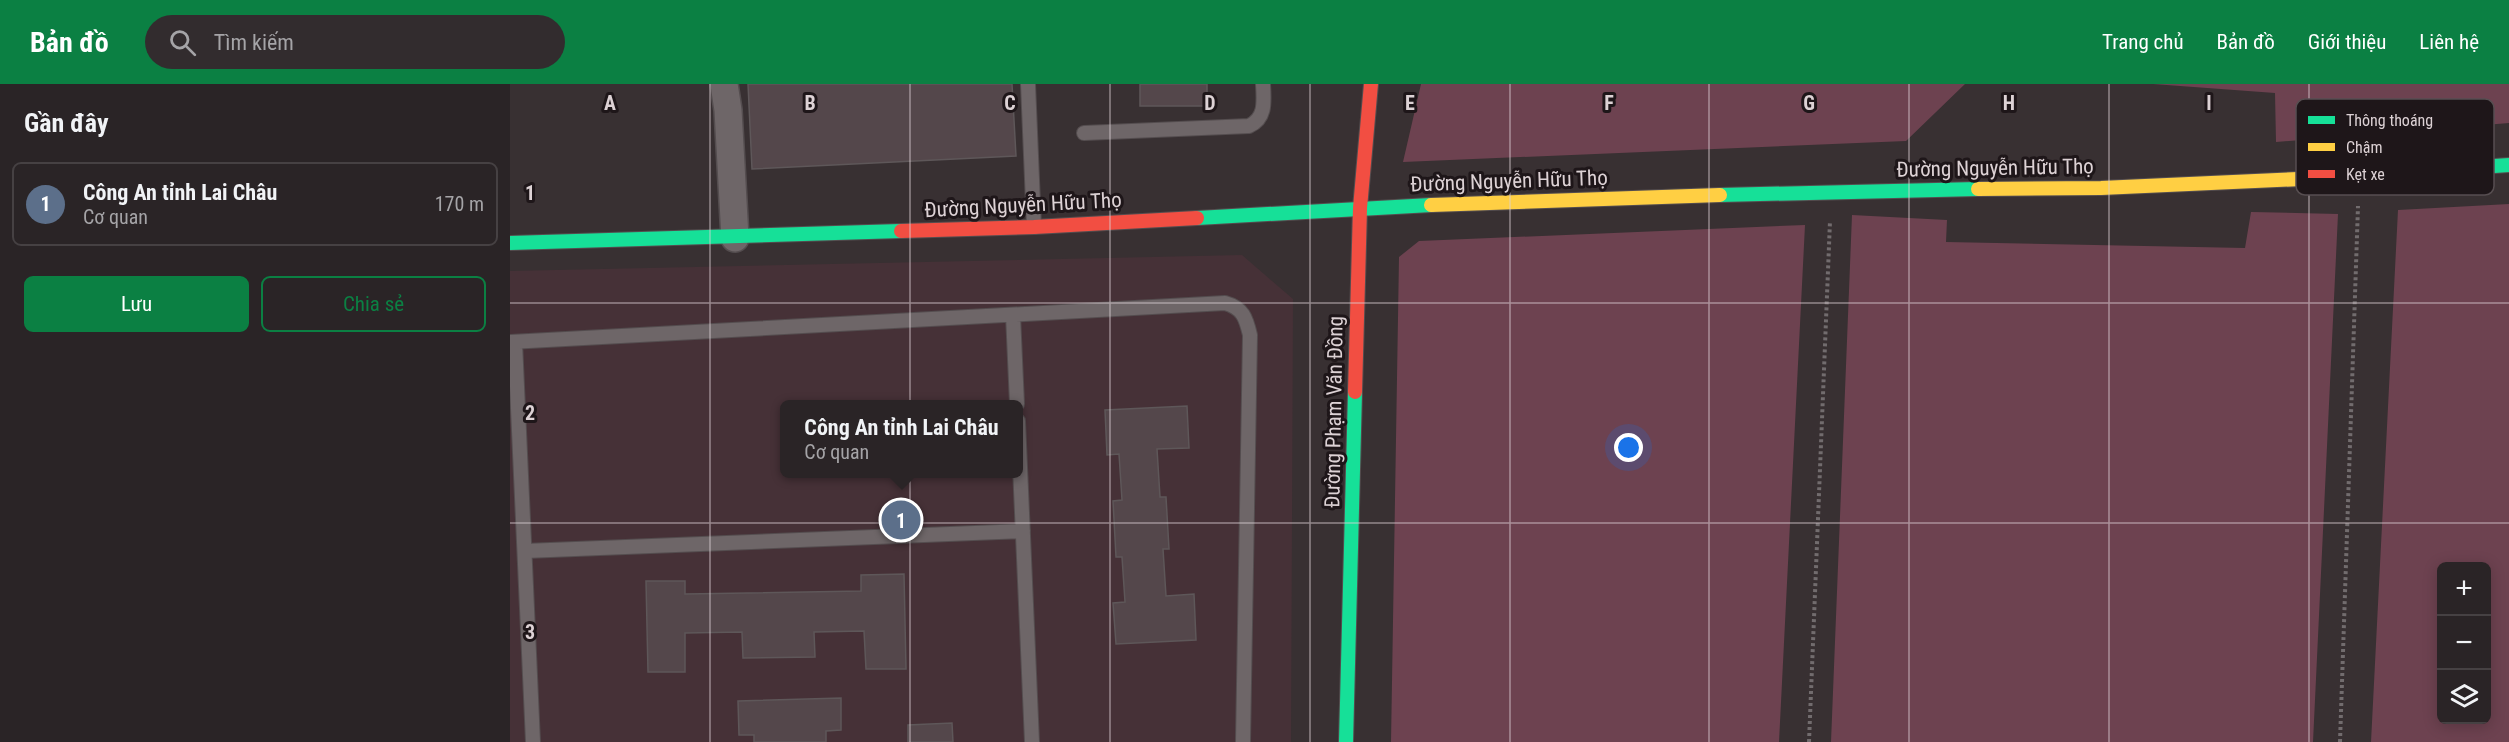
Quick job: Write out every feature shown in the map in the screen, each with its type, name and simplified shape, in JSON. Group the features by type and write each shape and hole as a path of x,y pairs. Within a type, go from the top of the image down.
{"street":[{"path":"724,84 728,110 735,238"},
{"name":"Đường Phạm Văn Đồng","path":"1346,742 1360,208 1372,90"},
{"name":"Đường Nguyễn Hữu Thọ","path":"2494,166 2509,165"},
{"name":"Đường Nguyễn Hữu Thọ","path":"510,243 735,238 1034,227 1360,208 1831,191 2101,188 2296,179"}],"lane":[{"path":"1029,84 1034,227"},
{"path":"1084,133 1249,126 1258,122 1262,114 1263,84"},
{"path":"533,742 513,342 1225,303 1237,306 1243,313 1250,335 1243,742"},
{"path":"1013,315 1017,400"},
{"path":"1021,478 1032,742"},
{"path":"525,552 1023,531"}],"path":[{"path":"1809,742 1831,191"},
{"path":"2340,742 2358,195"}],"shaded area":[{"path":"1421,84 1965,84 1906,141 1403,162"},
{"path":"2153,84 2509,84 2509,123 2494,124 2494,99 2296,99 2296,140 2276,142 2275,93"},
{"path":"2509,204 2509,742 2371,742 2398,210"},
{"path":"2251,212 2338,214 2313,742 1831,742 1852,215 1947,220 1946,242 2245,248"},
{"path":"1805,225 1779,742 1391,742 1399,257 1419,241"},
{"path":"1242,255 1293,299 1291,742 510,742 510,271"}],"building":[{"path":"748,84 1012,84 1016,156 752,169"},
{"path":"1140,84 1207,84 1207,106 1140,106"},
{"path":"1187,406 1189,448 1157,449 1160,497 1166,497 1169,549 1163,549 1166,596 1194,594 1196,640 1116,644 1113,603 1125,602 1122,557 1116,557 1113,501 1122,500 1119,454 1107,455 1105,410"},
{"path":"904,574 906,669 866,669 864,631 814,632 815,657 743,658 742,632 685,633 685,672 648,672 646,581 685,581 685,594 861,591 861,575"},
{"path":"841,698 841,730 826,731 826,742 754,742 754,735 739,735 738,701"},
{"path":"952,723 953,742 908,742 908,725"}],"traffic: fast":[{"path":"2494,166 2509,165"},
{"path":"1720,195 1978,189"},
{"path":"1197,218 1431,205"},
{"path":"510,243 901,231"},
{"path":"1346,742 1355,392"}],"traffic: slow":[{"path":"1978,189 2101,188 2296,179"},
{"path":"1431,205 1720,195"}],"traffic: jam":[{"path":"1355,392 1360,208 1371,84"},
{"path":"901,231 1034,227 1197,218"}],"place":[{"name":"Công An tỉnh Lai Châu","path":"901,520"}]}
